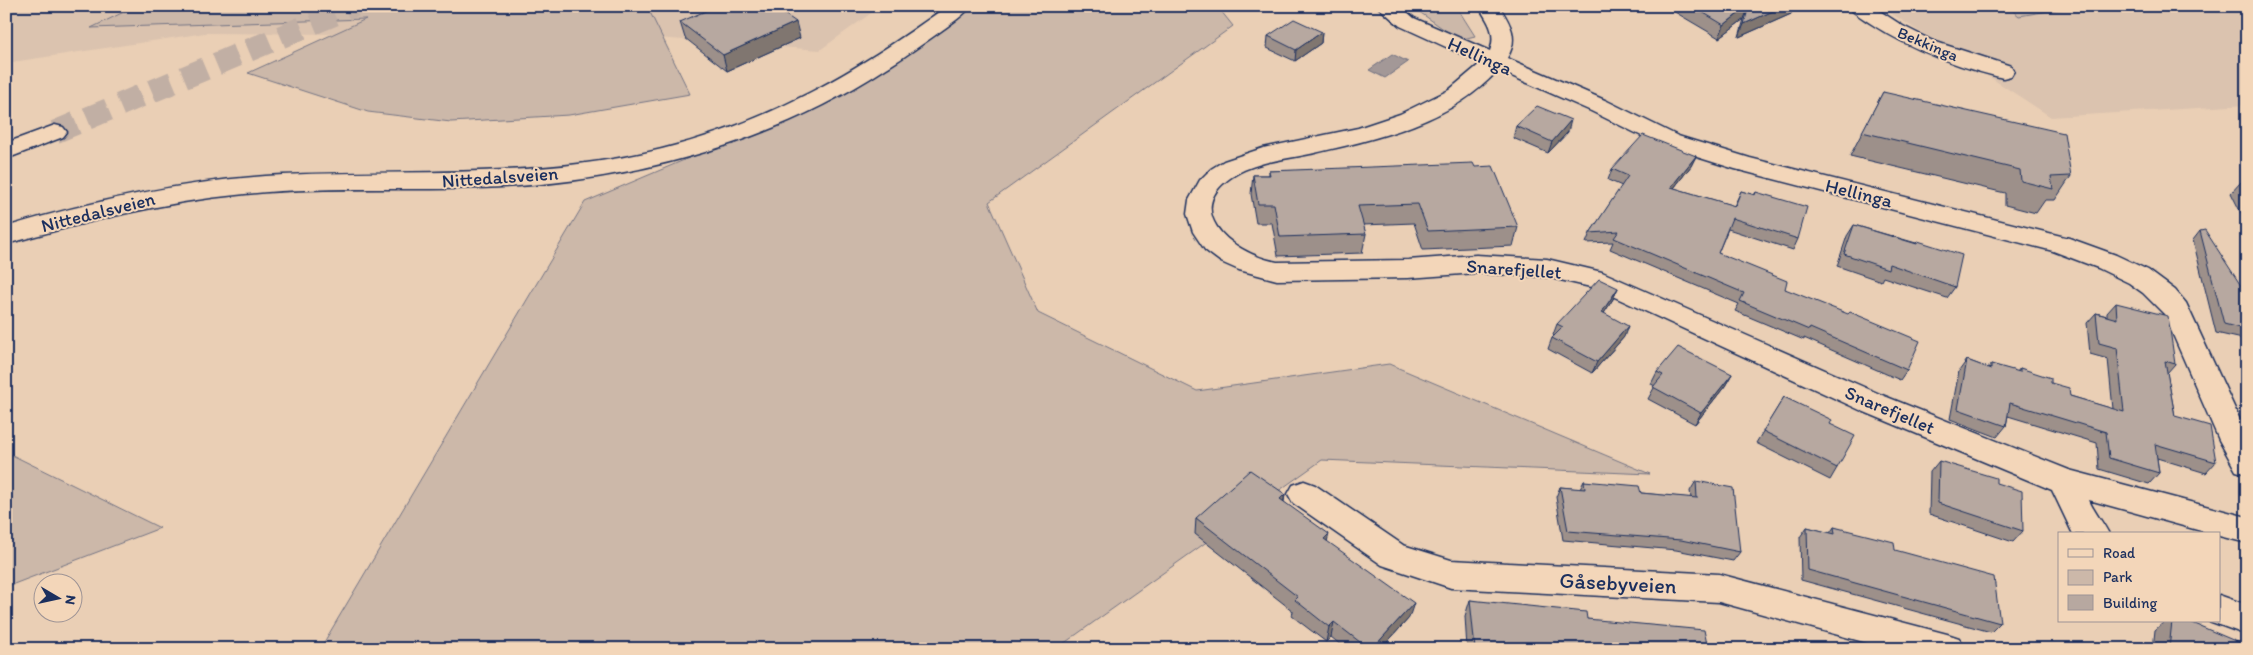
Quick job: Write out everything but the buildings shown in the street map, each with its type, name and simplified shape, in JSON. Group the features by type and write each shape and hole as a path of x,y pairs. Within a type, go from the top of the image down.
{"main road":[{"name":"Nittedalsveien","path":"6,236 126,203 215,188 312,182 513,179 587,170 651,158 748,130 809,104 878,65 961,6"},
{"name":"Hellinga","path":"1387,6 1407,22 1425,31 1598,106 1670,141 1743,164 2060,244 2109,263 2137,277 2162,292 2176,310 2234,440 2247,462"},
{"name":"Snarefjellet","path":"1488,6 1501,24 1504,42 1494,62 1480,77 1446,101 1394,124 1366,133 1265,156 1225,170 1209,184 1200,204 1202,224 1206,232 1223,251 1237,260 1263,269 1277,271 1408,269 1476,264 1547,268 1602,281 1872,403 2064,482 2247,530"},
{"name":"Bekkinga","path":"1858,6 1890,28 1912,40 1952,56 2003,71"},
{"path":"6,152 54,132"},
{"path":"2064,482 2085,526 2091,532"},
{"name":"Gåsebyveien","path":"1304,494 1393,555 1451,574 1719,588 1947,649"},
{"path":"2220,610 2247,620"}],"shaded area":[{"path":"6,6 881,6 820,50 629,36 205,33 6,63"},
{"path":"1880,6 2247,6 2247,105 2051,117"},
{"path":"1392,54 1408,62 1385,78 1369,70"}],"green space":[{"path":"136,6 647,6 690,94 569,115 451,122 368,112 248,73 366,19 91,28"},
{"path":"952,6 1217,6 1233,26 989,202 1038,313 1197,391 1389,364 1650,474 1322,460 1056,649 320,649 585,202 722,144 866,73"},
{"path":"1411,6 1456,6 1475,36 1459,40"},
{"path":"2007,6 2078,6 2019,16"},
{"path":"6,452 160,528 45,572 32,572 32,577 6,587"}],"tunnel":[{"path":"55,132 354,6"}]}
